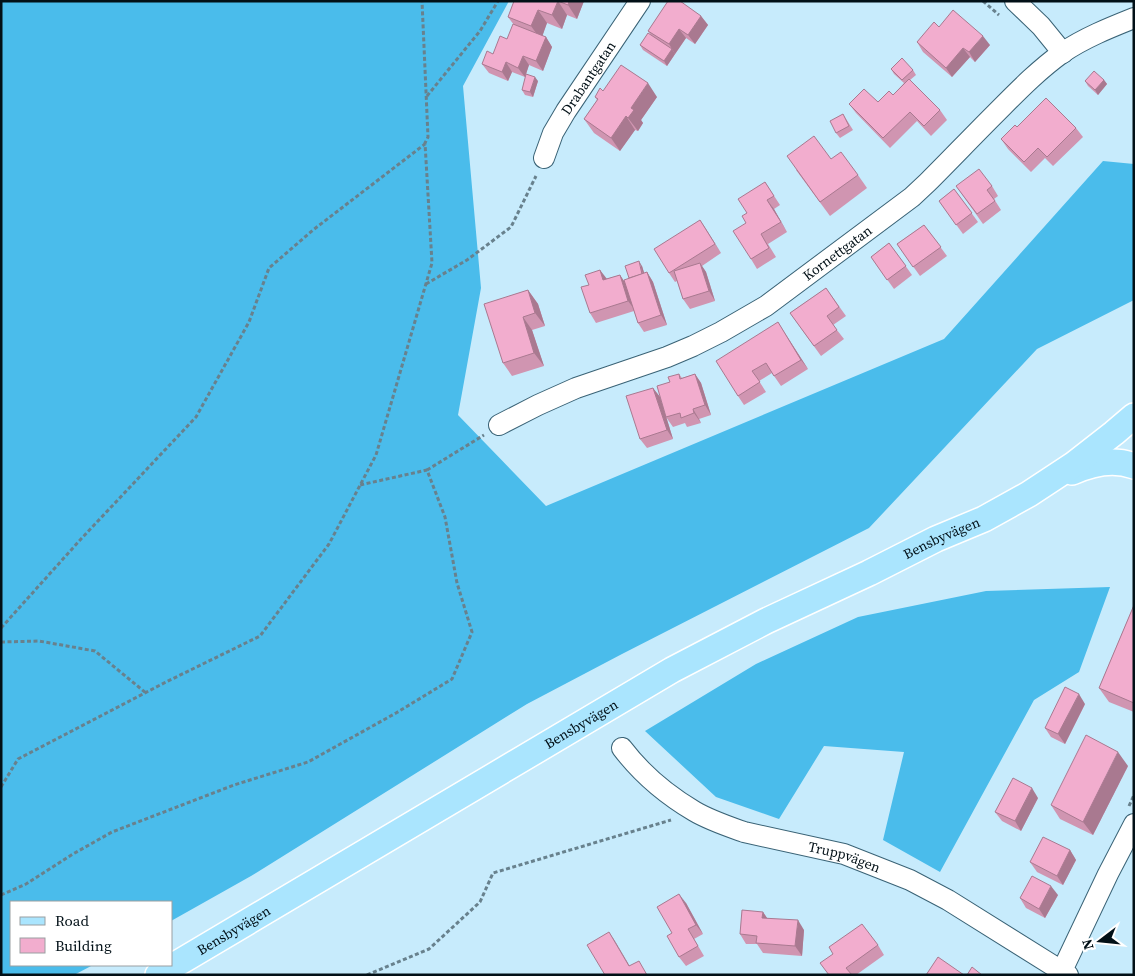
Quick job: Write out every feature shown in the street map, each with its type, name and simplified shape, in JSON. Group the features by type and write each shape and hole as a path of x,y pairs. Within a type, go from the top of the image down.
{"main road":[{"name":"Bensbyvägen","path":"1019,499 1073,465 1134,416"},
{"name":"Bensbyvägen","path":"158,975 672,670 766,621 869,573 936,539 984,518 1074,471 1098,463 1126,463 1134,466"}],"street":[{"name":"Drabantgatan","path":"544,158 553,133 566,111 640,1"},
{"path":"1015,1 1041,26 1062,52"},
{"name":"Kornettgatan","path":"500,425 576,388 667,357 693,346 766,306 912,197 1023,86 1062,52 1095,34 1134,18"},
{"name":"Truppvägen","path":"622,748 655,782 696,812 744,832 844,854 910,880 948,900 1064,974"},
{"path":"1064,974 1108,874 1134,824"}],"path":[{"path":"1,628 81,539 196,417 249,322 269,268 313,230 425,143 428,137 422,1"},
{"path":"427,96 480,31 498,1"},
{"path":"1,788 18,758 260,636 329,544 376,455 432,263 425,143"},
{"path":"426,284 467,260 511,227 544,158"},
{"path":"360,485 427,470 500,425"},
{"path":"1,895 26,884 112,832 234,785 308,762 452,679 472,632 457,583 444,517 427,470"},
{"path":"1,642 39,642 95,651 146,693"},
{"path":"367,975 429,949 480,902 493,873 696,812"}],"shaded area":[{"path":"1,1 509,1 463,86 481,288 458,415 546,506 944,339 1103,161 1134,164 1134,300 1037,349 869,528 527,704 251,876 172,920 172,901 10,901 10,966 91,966 74,975 1,975"},
{"path":"1110,587 1079,672 1034,700 940,872 883,840 904,752 824,746 779,819 716,797 645,731 756,664 858,617 986,591"}],"building":[{"path":"514,1 558,1 552,15 538,10 531,26 508,17"},
{"path":"558,1 569,1 568,5"},
{"path":"668,1 680,1 701,16 688,35 679,29 669,44 648,31"},
{"path":"953,10 983,36 969,52 963,48 946,68 917,42 934,22 939,27"},
{"path":"513,24 546,37 536,61 523,56 518,68 506,62 502,72 482,64 487,51 493,54 500,36 507,39"},
{"path":"648,33 672,49 664,61 640,45"},
{"path":"902,58 913,70 902,80 891,69"},
{"path":"621,65 648,83 631,108 634,110 628,118 626,116 611,138 584,119 598,99 595,97 600,88 603,91"},
{"path":"1094,71 1104,80 1095,90 1085,81"},
{"path":"526,74 535,77 530,92 522,90"},
{"path":"909,79 940,110 924,126 910,112 883,138 849,104 864,89 878,102 889,91 893,95"},
{"path":"1046,98 1076,128 1047,157 1038,148 1024,162 1001,139 1015,125 1017,127"},
{"path":"843,114 849,126 836,133 830,121"},
{"path":"814,136 831,159 841,152 858,175 820,202 787,156"},
{"path":"979,169 992,186 987,190 995,201 977,214 956,186"},
{"path":"765,182 774,196 767,200 781,222 761,234 769,248 751,259 733,231 746,223 742,216 747,213 738,199"},
{"path":"954,189 972,213 956,225 939,201"},
{"path":"700,220 715,244 669,273 654,249"},
{"path":"924,225 941,247 913,267 897,244"},
{"path":"889,243 906,266 887,280 871,257"},
{"path":"639,261 642,274 629,278 625,266"},
{"path":"700,263 709,291 683,299 674,271"},
{"path":"600,270 603,280 620,275 628,301 590,313 581,287 589,285 585,275"},
{"path":"647,272 661,315 638,323 624,280"},
{"path":"826,288 839,307 827,316 837,330 814,346 790,313"},
{"path":"528,290 535,313 523,317 534,353 503,363 484,304"},
{"path":"778,322 801,360 774,376 766,363 752,371 760,382 738,396 716,361"},
{"path":"679,374 680,379 695,374 705,405 693,409 694,413 681,418 680,413 666,417 657,386 670,382 668,377"},
{"path":"653,388 667,430 640,439 626,396"},
{"path":"1134,605 1134,703 1099,688"},
{"path":"1065,687 1079,694 1058,734 1045,728"},
{"path":"1086,735 1118,752 1083,822 1051,805"},
{"path":"1013,778 1032,788 1015,821 995,812"},
{"path":"1043,837 1070,850 1057,876 1030,862"},
{"path":"1032,876 1051,886 1039,909 1020,898"},
{"path":"679,894 696,925 688,929 698,946 679,957 667,936 672,933 657,907"},
{"path":"742,910 763,912 762,918 798,920 795,946 756,943 757,936 740,934"},
{"path":"862,924 878,945 846,968 852,975 829,975 820,963 833,954 829,947"},
{"path":"609,932 629,966 639,961 647,975 605,975 587,945"},
{"path":"938,957 964,975 926,975"},
{"path":"972,967 982,975 967,975"}]}
